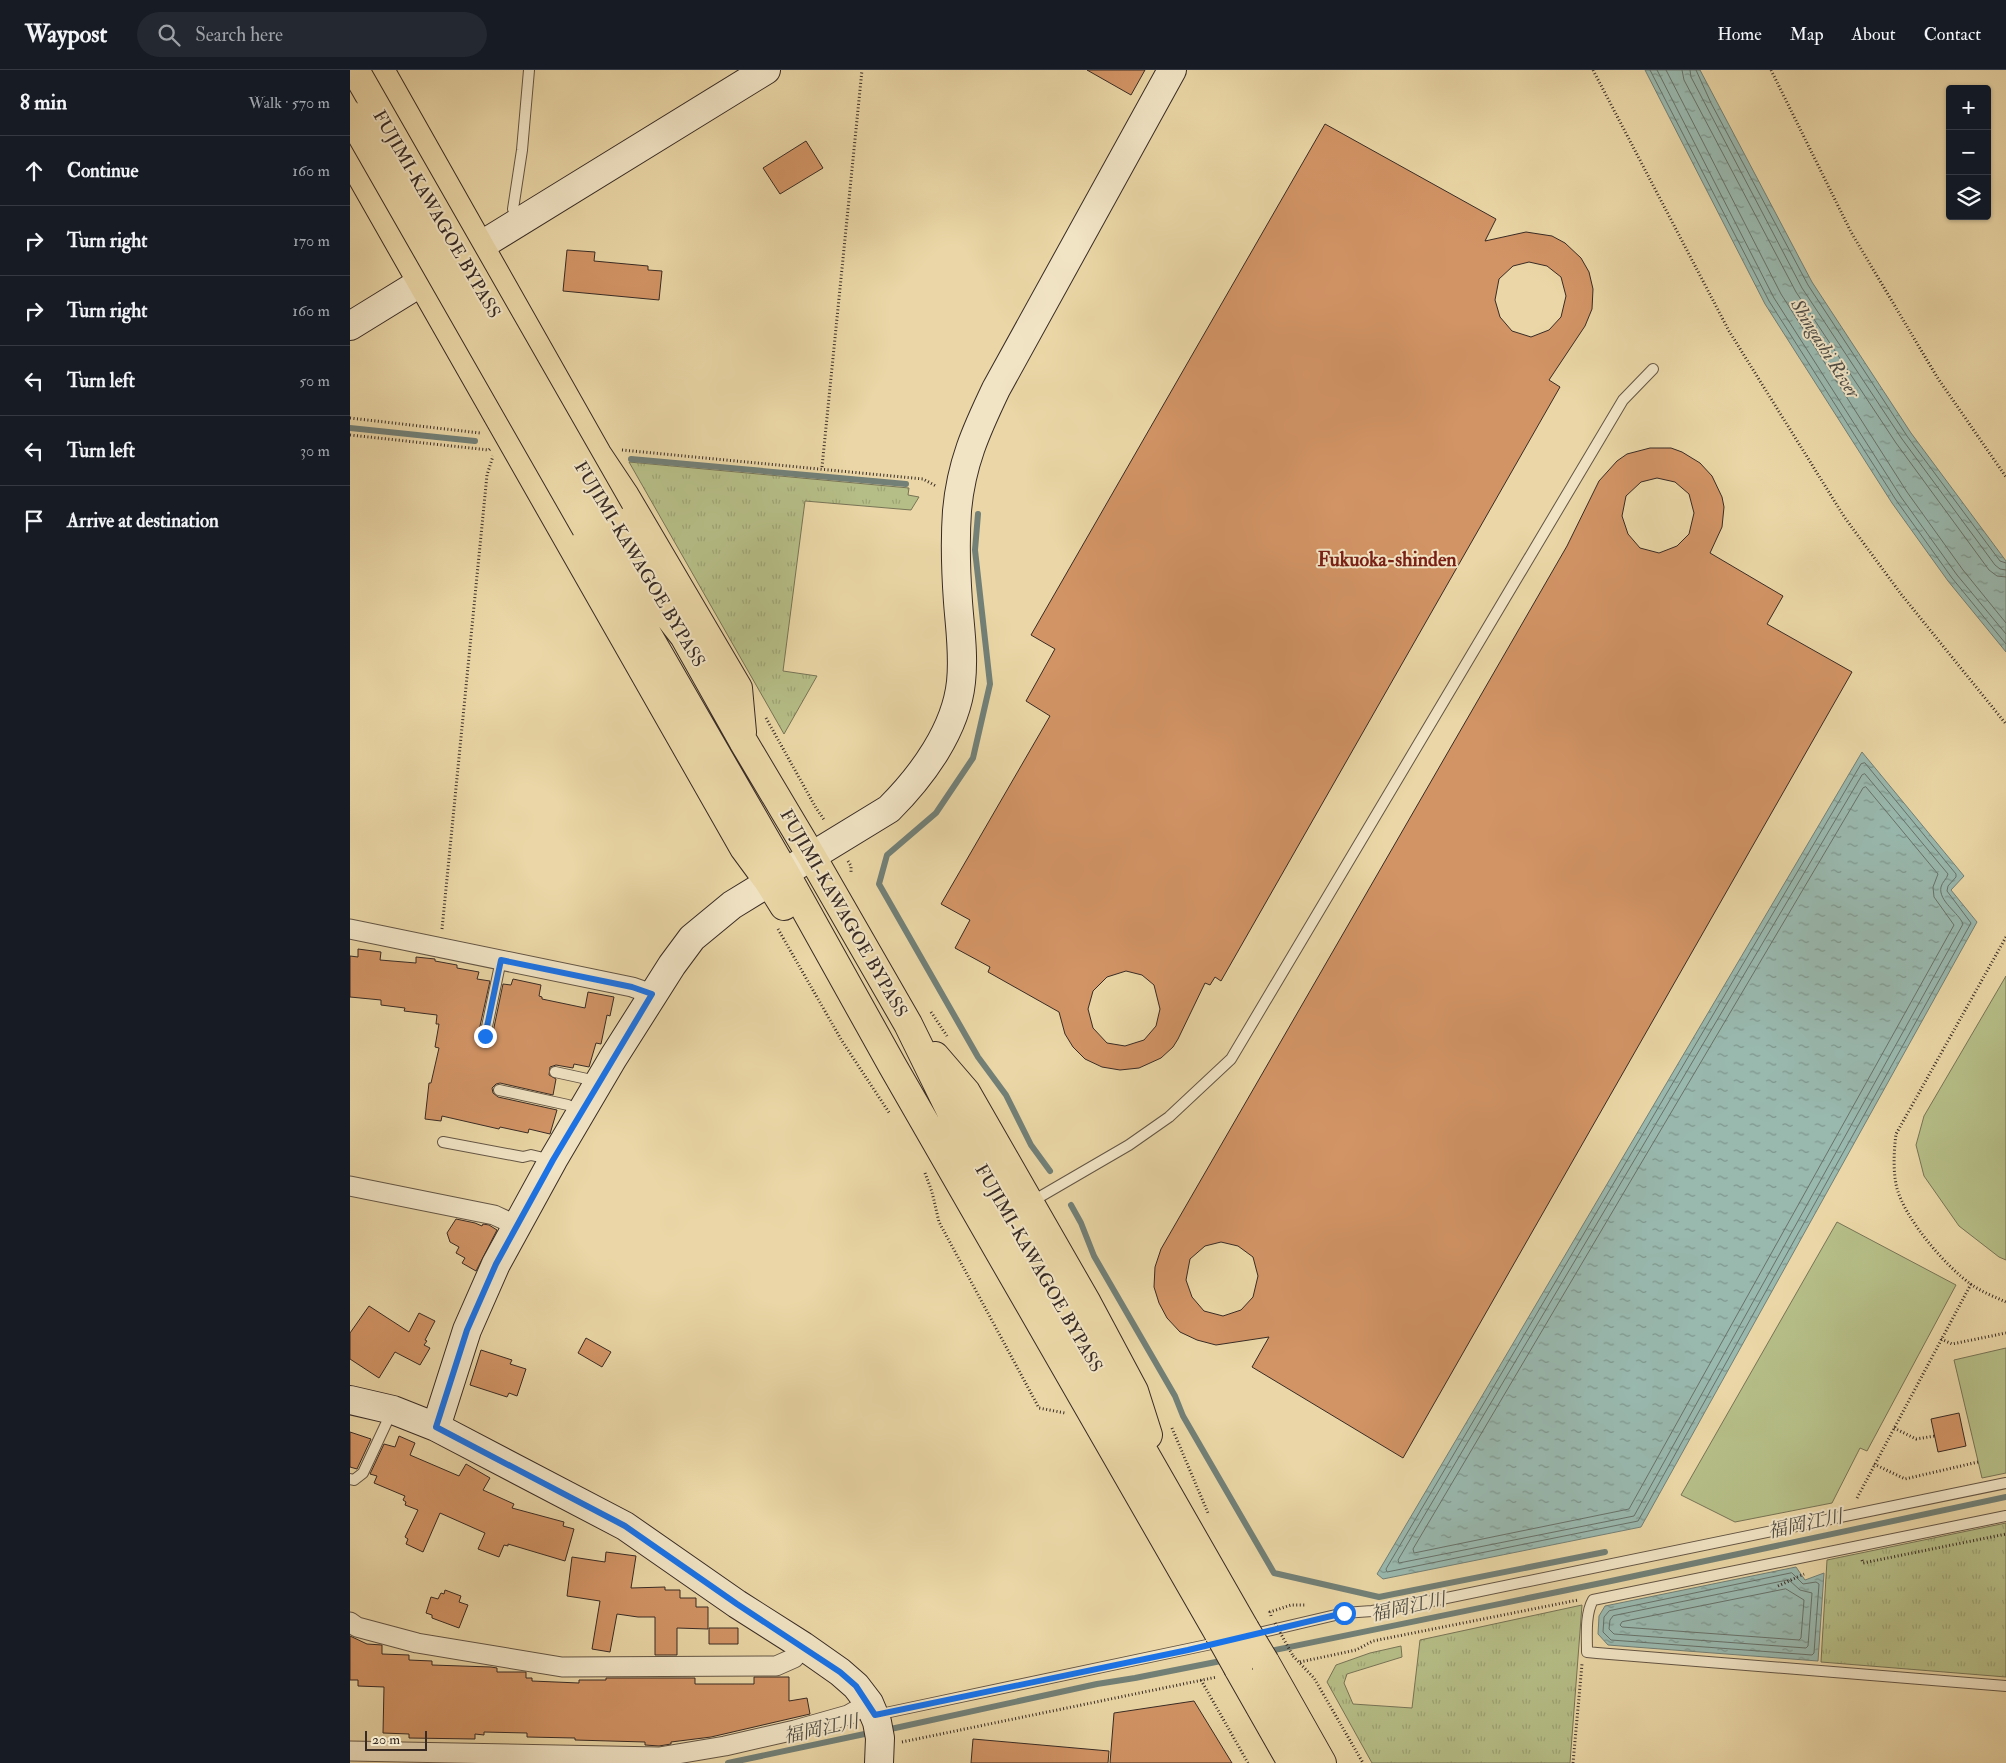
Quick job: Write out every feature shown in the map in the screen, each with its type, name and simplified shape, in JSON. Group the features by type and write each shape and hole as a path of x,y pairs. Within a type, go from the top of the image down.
{"highway":[{"name":"FUJIMI-KAWAGOE BYPASS","path":"355,70 598,522 777,877 860,1036 892,1065 1219,1634 1230,1672 1292,1763"},
{"path":"380,70 597,454 625,496 738,688 743,741"},
{"name":"FUJIMI-KAWAGOE BYPASS","path":"350,115 598,522 684,636 743,741 812,856 918,1016 963,1136 1322,1763"},
{"path":"350,156 744,848 777,877"},
{"path":"918,1016 966,1092 1030,1203 1134,1391 1162,1483"}],"street":[{"path":"350,326 766,70"},
{"path":"436,1427 467,1330 496,1264 553,1160 652,994 692,938 732,905 889,810 908,790 923,770 949,725 962,682 963,650 958,601 957,511 963,470 973,436 996,389 1172,70"},
{"path":"350,929 632,987 652,994"},
{"path":"350,1186 494,1215 518,1226"},
{"path":"350,1400 393,1410 436,1427 625,1526 737,1604 840,1672 856,1686 879,1731"},
{"path":"350,1622 357,1627 417,1643 562,1667 776,1666 794,1658 803,1646"},
{"path":"350,1751 659,1757 725,1746 848,1716 879,1731"}],"lane":[{"path":"518,223 513,209 522,150 529,70"},
{"path":"1030,1203 1130,1145 1169,1117 1231,1059 1622,400 1653,369"},
{"path":"485,1036 501,960"},
{"path":"555,1072 587,1079 599,1084"},
{"path":"499,1090 568,1105 583,1111"},
{"path":"443,1142 523,1157 531,1155 553,1160"},
{"path":"350,1480 354,1480 363,1473 393,1410"},
{"path":"879,1731 1188,1650 1344,1613 1372,1611 1432,1601 2006,1483"},
{"path":"2006,1516 1593,1600 1589,1608 1587,1652 2006,1686"}],"path":[{"path":"822,467 862,70"},
{"path":"1593,70 1729,331 1845,518 1901,594 2006,724"},
{"path":"1771,70 1852,232 1937,377 2006,477"},
{"path":"350,418 484,433"},
{"path":"350,435 489,450 493,446"},
{"path":"597,454 611,450 625,450 924,479 936,486"},
{"path":"440,947 487,475 495,452"},
{"path":"850,882 851,866"},
{"path":"776,924 842,1041 896,1122"},
{"path":"2006,937 1896,1134 1894,1155 1896,1184 1903,1204 1928,1242 1971,1284 2006,1302"},
{"path":"918,1016 949,1038"},
{"path":"923,1170 932,1192 939,1222 1039,1408 1073,1414"},
{"path":"1855,1501 1971,1284"},
{"path":"1942,1339 1952,1344 2006,1332"},
{"path":"1894,1428 1916,1439 1935,1436"},
{"path":"1874,1464 1905,1479 1978,1462"},
{"path":"1300,1662 1356,1650 1373,1641 1583,1599 1593,1600"},
{"path":"1274,1623 1293,1656 1314,1678 1364,1763"},
{"path":"1573,1763 1583,1657 1587,1652"},
{"path":"879,1731 1201,1680 1230,1672"},
{"path":"1201,1680 1248,1763"}],"green space":[{"path":"629,462 909,488 908,495 919,497 911,510 805,501 783,671 817,676 784,734"},
{"path":"2006,976 2006,1260 1999,1257 1959,1226 1924,1176 1916,1145 1924,1116"},
{"path":"1837,1222 1956,1285 1867,1451 1860,1448 1832,1503 1735,1522 1681,1495"},
{"path":"2006,1348 2006,1473 1982,1478 1954,1360"},
{"path":"2006,1523 2006,1677 1821,1662 1827,1560"},
{"path":"1582,1605 1570,1763 1372,1763 1327,1682 1336,1665 1370,1653 1401,1646 1402,1657 1347,1674 1344,1683 1353,1704 1412,1708 1420,1640"}],"water":[{"name":"Shingashi River","path":"1645,70 1700,70 1812,282 1911,433 2006,561 2006,652 1948,581 1892,503 1765,304"},
{"path":"1862,752 1964,876 1951,890 1977,922 1641,1527 1383,1579 1377,1574"},
{"path":"1796,1567 1805,1580 1824,1573 1818,1661 1608,1645 1598,1634 1599,1616 1605,1606"}],"building":[{"path":"1087,70 1145,70 1131,95"},
{"path":"1325,124 1496,219 1485,241 1526,232 1552,236 1565,243 1581,258 1589,272 1593,289 1592,309 1585,326 1549,380 1560,387 1221,981 1215,977 1210,985 1205,983 1173,1047 1161,1058 1139,1068 1120,1070 1102,1067 1085,1059 1073,1047 1065,1034 1059,1012 988,972 990,967 955,948 970,920 941,904 1050,716 1026,701 1055,649 1031,635","holes":["1529,262 1547,266 1561,277 1566,296 1561,317 1549,330 1531,337 1512,331 1500,317 1495,300 1499,279 1513,266","1126,971 1142,975 1154,985 1160,1009 1156,1026 1144,1040 1125,1046 1107,1043 1093,1028 1088,1009 1093,991 1107,977"]},
{"path":"806,141 823,168 780,194 763,168"},
{"path":"567,250 595,252 594,261 648,266 648,270 662,271 659,300 563,291"},
{"path":"1650,448 1671,448 1682,452 1700,463 1712,476 1722,497 1724,507 1722,527 1710,553 1783,596 1767,624 1852,672 1403,1458 1252,1367 1269,1337 1216,1345 1197,1340 1180,1332 1167,1318 1159,1303 1154,1287 1155,1267 1161,1249 1567,546 1599,481 1617,461 1627,454","holes":["1657,478 1675,482 1689,494 1694,513 1689,534 1677,546 1659,553 1640,548 1628,534 1622,516 1626,496 1641,482","1221,1242 1238,1246 1253,1257 1258,1276 1253,1297 1241,1310 1223,1316 1204,1311 1192,1297 1186,1280 1190,1259 1205,1246"]},
{"path":"358,949 381,952 380,960 416,963 416,957 435,959 435,961 457,965 457,968 479,972 477,979 490,981 478,1035 480,1041 484,1043 490,1041 492,1037 503,984 511,985 513,979 541,985 539,996 542,999 585,1008 588,992 614,997 610,1016 607,1015 601,1044 596,1043 589,1067 574,1064 573,1068 556,1065 550,1067 549,1075 556,1079 553,1095 500,1083 492,1088 493,1093 498,1097 557,1110 550,1134 529,1129 528,1133 500,1127 499,1129 442,1116 441,1121 425,1119 429,1083 431,1083 439,1048 435,1047 439,1024 436,1024 437,1015 404,1011 405,1008 381,1005 381,1000 350,997 350,956 358,957"},
{"path":"456,1219 482,1226 483,1224 489,1225 497,1230 476,1271 462,1263 465,1258 456,1253 459,1247 450,1242 447,1233"},
{"path":"369,1306 409,1332 419,1313 435,1321 424,1345 430,1348 420,1365 395,1352 379,1378 350,1359 350,1333"},
{"path":"586,1338 611,1352 602,1367 578,1353"},
{"path":"481,1350 512,1360 510,1364 526,1369 517,1396 509,1393 507,1397 470,1385"},
{"path":"1959,1413 1966,1446 1938,1452 1931,1419"},
{"path":"350,1432 371,1439 357,1469 350,1467"},
{"path":"399,1436 415,1443 410,1455 459,1476 466,1464 490,1478 483,1490 514,1504 512,1508 564,1522 563,1526 574,1529 565,1561 508,1544 508,1546 504,1545 499,1557 478,1549 485,1533 440,1513 423,1552 406,1544 408,1539 405,1537 418,1510 405,1505 406,1502 403,1500 405,1496 374,1483 377,1476 370,1474 384,1444 395,1447"},
{"path":"606,1552 636,1556 631,1588 665,1587 665,1590 680,1590 680,1598 696,1598 696,1607 708,1607 708,1629 677,1628 677,1655 655,1655 655,1617 617,1614 610,1652 592,1649 600,1601 567,1596 572,1557 605,1562"},
{"path":"445,1590 461,1596 459,1602 468,1605 459,1628 432,1618 432,1615 426,1613 431,1597 438,1599 441,1593 444,1594"},
{"path":"709,1628 738,1628 738,1644 709,1644"},
{"path":"350,1636 367,1644 382,1645 382,1654 409,1655 409,1660 432,1661 432,1665 491,1667 497,1668 497,1672 526,1672 526,1678 532,1678 532,1681 579,1683 579,1680 606,1680 606,1678 695,1678 695,1684 754,1684 754,1677 789,1677 789,1701 807,1698 810,1714 711,1737 671,1742 671,1744 659,1746 645,1745 645,1742 527,1737 527,1733 484,1732 484,1735 475,1734 475,1739 409,1738 409,1734 383,1733 384,1687 358,1686 358,1680 350,1680"},
{"path":"1194,1701 1232,1763 1110,1763 1114,1713"},
{"path":"973,1739 1109,1751 1108,1763 971,1763"}],"waterway":[{"path":"350,428 475,441"},
{"path":"631,459 906,484"},
{"path":"978,514 975,550 990,684 973,758 936,813 887,855 879,884 978,1057 1006,1095 1031,1145 1050,1171"},
{"path":"1071,1205 1081,1223 1094,1256 1175,1396 1183,1416 1274,1573 1379,1597 1605,1552"},
{"name":"福岡江川","path":"1265,1652 2006,1497"},
{"name":"福岡江川","path":"886,1730 1097,1684 1226,1660"},
{"name":"福岡江川","path":"728,1763 874,1732"}],"district":[{"name":"Fukuoka-shinden","path":"1387,559"}],"route":[{"path":"485,1036 501,960 632,987 652,994 553,1160 496,1264 467,1330 436,1427 625,1526 737,1604 840,1672 856,1686 875,1715 1188,1650 1344,1613"}]}
